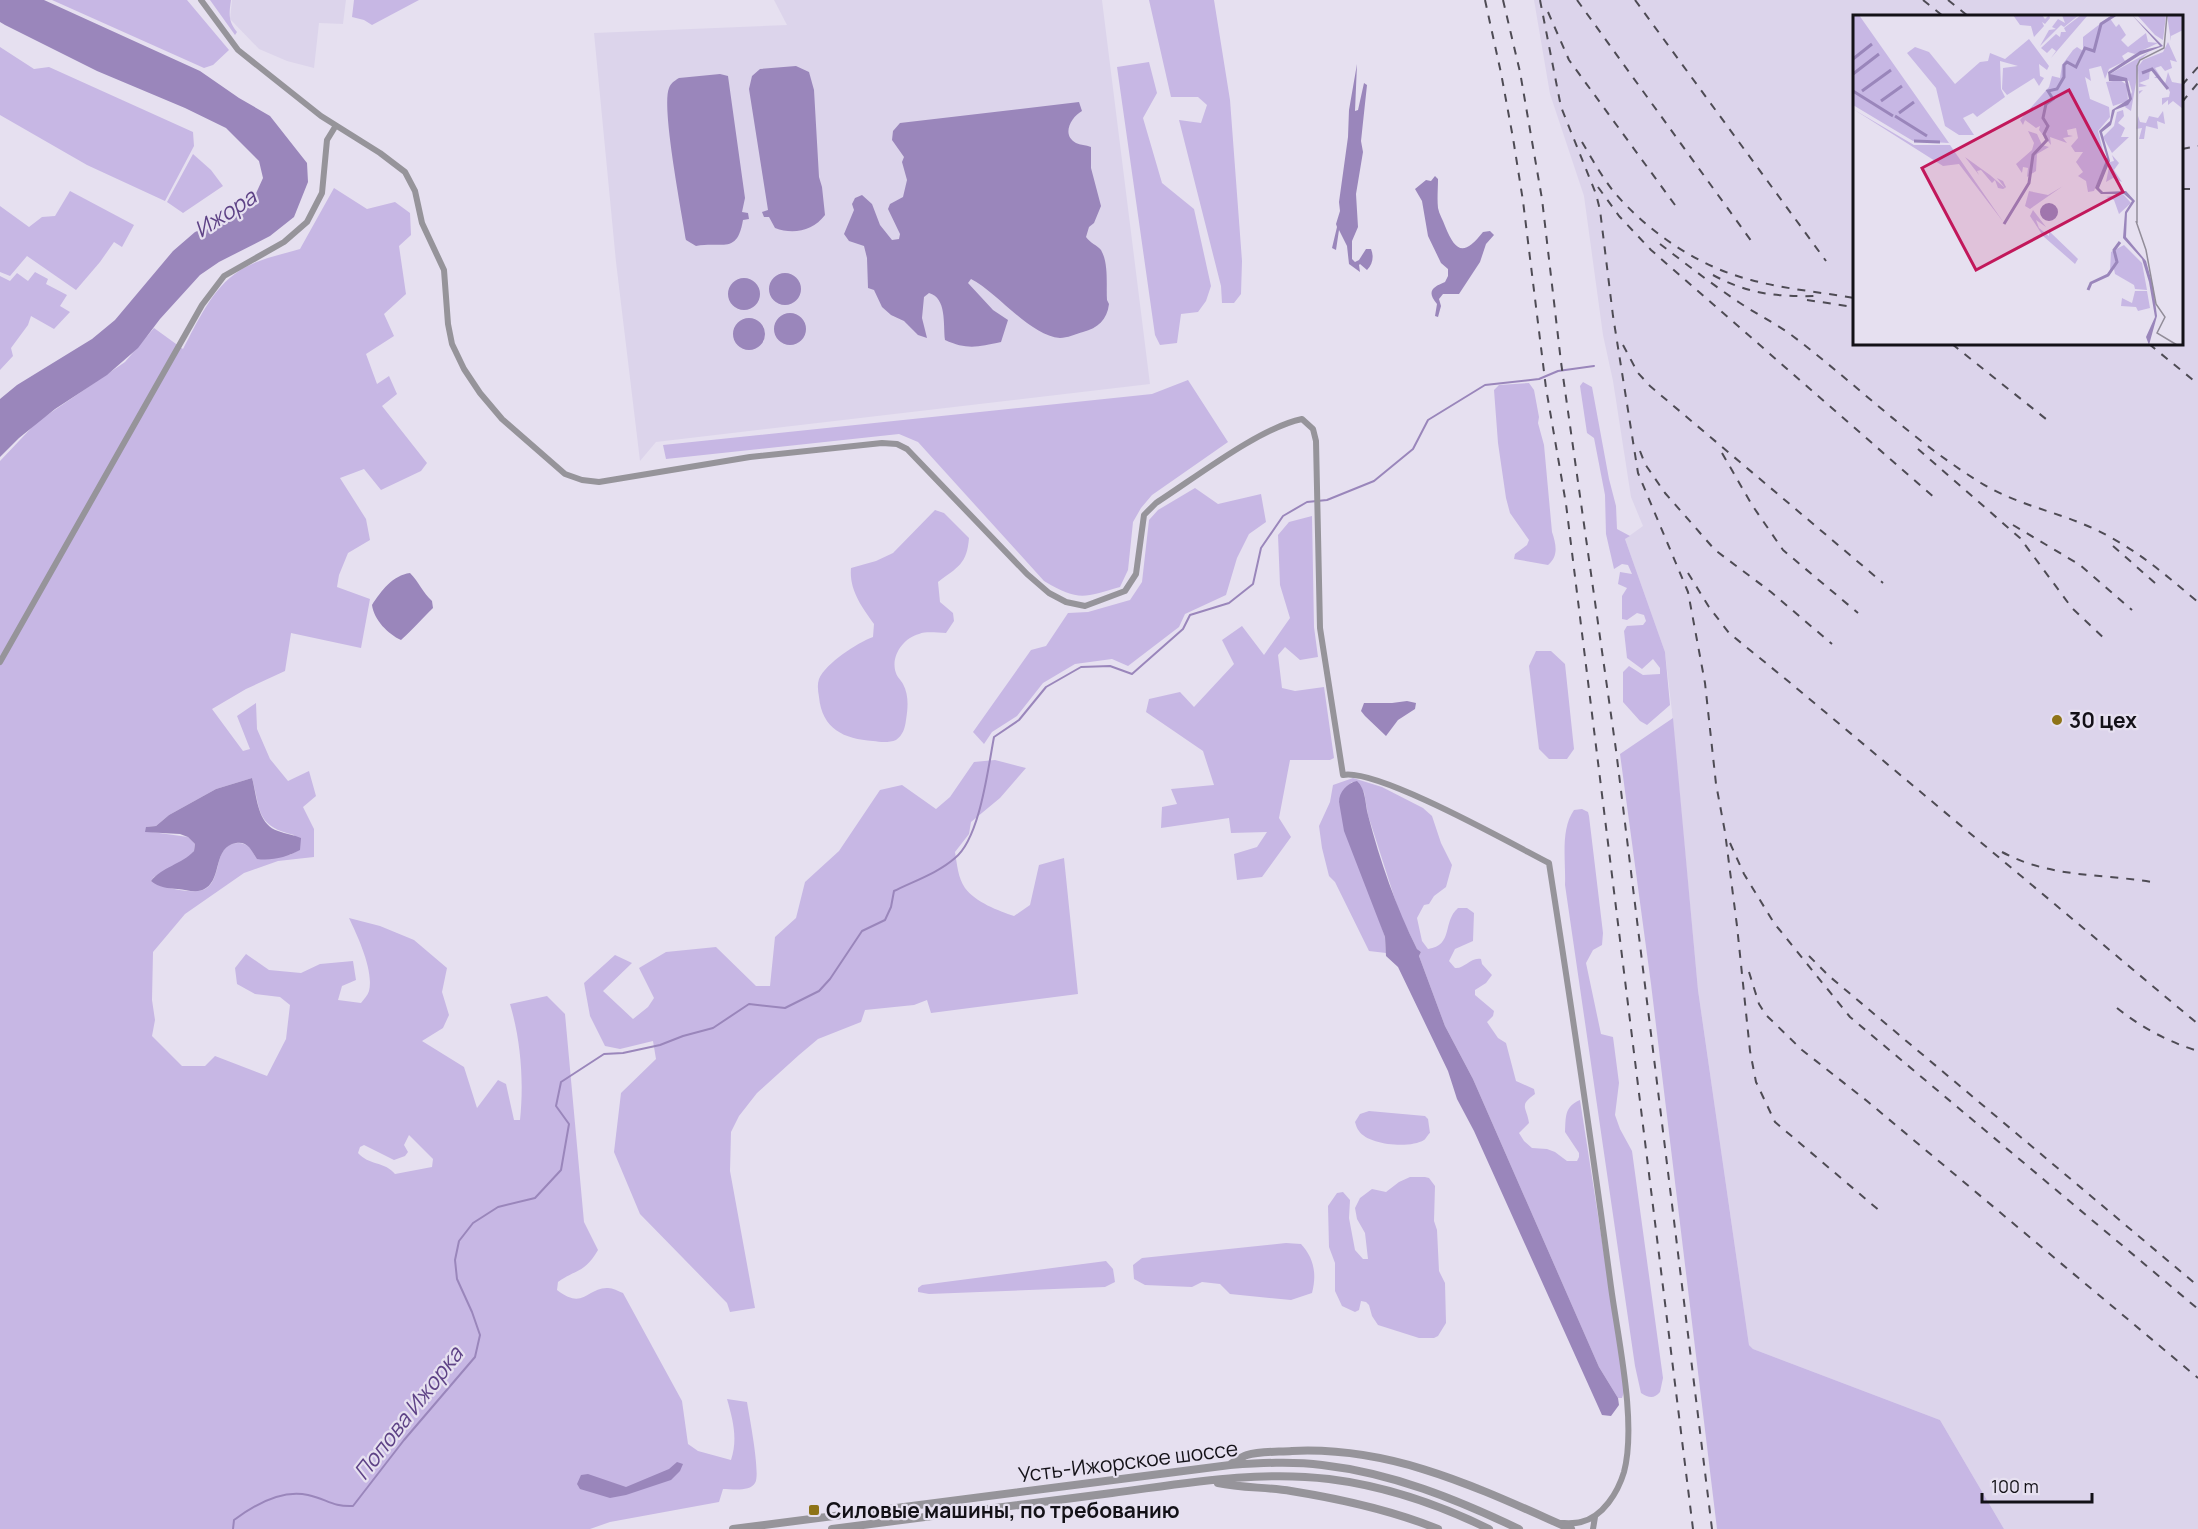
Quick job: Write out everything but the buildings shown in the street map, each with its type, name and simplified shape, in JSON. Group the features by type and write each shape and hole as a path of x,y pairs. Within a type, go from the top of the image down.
{"street":[{"path":"201,0 238,50 279,85 335,127 380,153 405,172 415,191 422,223 444,270 448,324 452,344 464,369 502,419 572,477 600,482 750,457 882,443 897,444 907,449 1027,574 1049,593 1066,602 1085,606 1125,591 1136,574 1144,515 1156,503 1244,446 1287,422 1302,419 1313,429 1317,461 1316,507 1320,628 1343,775 1367,777 1397,787 1549,863 1591,1134 1626,1398 1628,1454 1623,1475 1615,1492 1595,1517 1593,1529"},
{"path":"0,662 202,305 224,276 284,242 307,222 322,193 327,140 335,127"},
{"path":"1230,1465 1246,1455 1284,1451 1321,1450 1383,1457 1443,1475 1570,1529"},
{"name":"Усть-Ижорское шоссе","path":"733,1529 1230,1465 1320,1464 1380,1474 1419,1486 1519,1529"},
{"name":"Усть-Ижорское шоссе","path":"832,1529 1211,1481 1293,1476 1328,1479 1391,1491 1423,1501 1489,1529"},
{"path":"1211,1481 1325,1497 1385,1511 1438,1529"},
{"path":"1557,1523 1580,1522 1595,1517"}],"shaded area":[{"path":"0,0 44,0 200,71 270,116 307,163 308,182 294,217 270,236 219,262 200,275 160,319 138,348 107,375 55,409 19,438 0,457 0,399 17,385 92,339 115,320 173,251 195,232 231,217 253,200 263,178 259,161 226,128 97,71 5,25 0,22"},
{"path":"52,0 187,0 229,50 213,65 204,68"},
{"path":"210,0 231,0 230,17 237,32 235,35"},
{"path":"232,0 346,0 343,24 319,23 314,68 287,61 259,49 230,19"},
{"path":"354,0 419,0 372,25 352,17"},
{"path":"774,0 1102,0 1150,384 656,442 640,461 616,262 594,33 787,25"},
{"path":"1149,0 1214,0 1230,100 1242,261 1241,294 1234,303 1222,303 1221,286 1179,120 1201,123 1207,105 1198,97 1171,97"},
{"path":"1534,0 2198,0 2198,1529 2004,1529 1940,1420 1753,1349 1749,1345 1698,990 1665,652 1625,539 1643,526 1631,497 1613,381 1603,335 1584,196 1550,94"},
{"path":"0,47 34,69 49,67 193,132 194,146 165,201 87,165 0,115"},
{"path":"1149,62 1157,93 1143,118 1162,183 1194,209 1211,286 1206,301 1198,312 1181,314 1177,343 1160,345 1155,335 1117,67"},
{"path":"1357,64 1355,111 1358,110 1364,83 1367,85 1361,141 1363,152 1356,194 1358,227 1352,241 1352,259 1355,262 1359,260 1366,249 1371,249 1373,257 1367,270 1359,265 1360,272 1349,264 1347,246 1339,230 1336,250 1332,248 1340,211 1349,110"},
{"path":"796,66 809,72 814,90 819,177 825,215 809,228 789,231 775,228 769,217 764,217 762,212 768,210 749,89 752,76 760,69"},
{"path":"720,74 728,76 745,198 742,212 748,213 749,219 743,220 737,238 733,242 696,246 686,240 670,137 667,99 670,86 679,78"},
{"path":"1079,102 1082,111 1074,117 1068,131 1076,143 1091,147 1091,168 1101,206 1086,237 1101,250 1104,256 1109,304 1101,322 1097,326 1069,337 1060,338 1049,335 1037,330 971,279 968,283 993,310 1008,320 1001,342 973,347 945,340 944,319 939,300 929,293 924,297 922,318 927,338 918,335 904,321 891,315 882,307 874,290 868,288 867,258 864,246 849,241 844,234 854,210 852,204 855,198 862,195 872,204 880,225 892,240 899,239 900,234 888,209 890,204 903,197 907,180 902,162 904,157 892,140 893,131 900,123"},
{"path":"193,154 211,170 223,186 183,213 167,202"},
{"path":"1435,176 1438,179 1439,210 1449,235 1457,246 1466,248 1483,232 1490,231 1494,235 1486,244 1480,262 1459,294 1443,294 1439,299 1441,306 1438,317 1435,316 1437,304 1432,296 1432,290 1445,282 1448,269 1441,263 1428,236 1422,201 1415,189 1426,180 1431,181"},
{"path":"334,188 367,209 395,202 410,213 411,235 399,246 406,294 384,314 394,336 366,354 377,384 389,376 397,394 382,406 427,463 421,471 381,490 364,469 340,478 366,519 370,540 348,553 337,587 370,599 361,648 291,633 285,671 246,689 212,709 243,751 250,749 237,716 256,703 257,729 270,759 288,781 309,771 316,796 303,807 314,829 314,857 278,861 244,873 185,914 153,952 152,1000 155,1020 152,1036 182,1066 205,1066 215,1056 267,1076 286,1039 290,1005 280,997 255,994 237,984 235,968 246,954 269,970 301,973 320,964 353,961 356,980 342,986 338,1000 361,1003 369,991 369,974 364,954 349,918 380,926 414,940 447,968 442,992 449,1015 443,1028 422,1041 464,1067 477,1108 498,1080 506,1084 514,1120 520,1120 521,1062 510,1004 547,996 565,1014 584,1222 598,1250 584,1267 558,1282 557,1290 573,1298 608,1288 623,1293 682,1401 688,1444 698,1451 731,1460 734,1437 727,1399 747,1402 756,1457 755,1483 745,1489 723,1489 719,1502 610,1522 590,1529 0,1529 0,461 37,422 125,362 154,328 183,349 213,296 229,278 253,263 300,249","holes":["252,778 259,808 266,821 272,827 294,835 300,849 290,855 255,856 246,845 241,843 230,845 225,848 209,886 197,891 172,888 151,881 154,877 188,858 194,851 195,844 188,837 152,832 146,827 156,826 169,815 216,789","409,1135 433,1159 432,1167 395,1174 387,1167 367,1160 358,1153 360,1147 364,1145 394,1160 405,1156 408,1152 404,1145"]},
{"path":"70,191 134,225 122,247 114,242 76,290 27,256 10,276 0,272 0,206 29,227 42,217 55,216"},
{"path":"35,272 48,279 46,284 67,295 60,306 70,312 54,329 31,316 28,325 11,348 13,356 0,370 0,276 10,281 17,273 28,281"},
{"path":"785,273 796,278 801,289 796,300 785,305 774,300 769,289 774,278"},
{"path":"744,278 755,283 760,294 755,305 744,310 733,305 728,294 733,283"},
{"path":"790,313 801,318 806,329 801,340 790,345 779,340 774,329 779,318"},
{"path":"749,318 760,323 765,334 760,345 749,350 738,345 733,334 738,323"},
{"path":"1188,380 1228,442 1152,495 1141,508 1133,522 1128,570 1120,587 1081,596 1065,592 1044,581 918,442 899,434 666,459 663,445 1152,394"},
{"path":"1583,382 1592,387 1616,506 1617,529 1630,536 1625,539 1665,652 1670,705 1647,725 1640,721 1623,702 1623,672 1629,666 1643,675 1660,674 1660,668 1653,659 1642,669 1627,658 1624,631 1627,626 1643,625 1646,621 1644,615 1637,613 1627,620 1622,619 1622,596 1627,588 1618,584 1620,572 1632,574 1628,565 1622,564 1614,569 1606,534 1605,495 1594,438 1587,433 1580,386"},
{"path":"1529,383 1534,390 1538,423 1544,445 1555,545 1554,558 1548,565 1514,559 1515,554 1527,545 1529,540 1510,513 1498,443 1494,390 1499,385"},
{"path":"1195,488 1218,504 1261,494 1266,522 1249,534 1237,558 1226,595 1185,614 1179,627 1128,666 1112,659 1075,664 1043,683 1017,716 992,732 984,744 973,732 1031,650 1046,646 1068,613 1088,612 1130,600 1142,582 1149,520 1158,510"},
{"path":"935,510 944,513 969,538 964,559 938,582 940,602 953,613 954,621 946,633 925,633 913,636 903,644 896,655 896,673 905,688 908,702 902,734 896,740 887,742 862,740 844,735 836,730 825,717 821,708 818,686 819,679 835,660 873,637 874,624 854,591 851,568 876,561 893,553"},
{"path":"1312,516 1314,627 1318,657 1300,660 1285,647 1278,655 1282,688 1295,691 1324,687 1334,758 1330,760 1290,760 1279,818 1291,837 1262,877 1237,880 1234,854 1257,847 1267,832 1231,833 1229,818 1161,828 1162,807 1177,804 1171,789 1214,785 1203,751 1146,712 1149,699 1180,692 1194,707 1234,664 1222,640 1242,626 1264,655 1290,618 1280,585 1278,535 1289,522"},
{"path":"410,573 432,601 433,608 401,640 382,626 372,605 383,589 393,580"},
{"path":"1536,651 1551,651 1565,664 1574,749 1567,759 1549,759 1539,749 1529,666"},
{"path":"1407,701 1416,703 1415,709 1398,720 1386,736 1361,711 1364,703"},
{"path":"1673,718 1698,990 1749,1345 1753,1349 1940,1420 2004,1529 1717,1529 1651,984 1620,754"},
{"path":"995,760 1026,768 1000,798 971,822 969,834 955,852 961,880 975,898 1014,916 1030,905 1039,865 1064,858 1078,994 931,1013 927,1000 914,1005 865,1010 861,1022 818,1039 757,1093 739,1116 731,1132 730,1171 755,1308 730,1312 727,1303 640,1214 614,1152 621,1093 656,1059 653,1041 620,1049 605,1046 590,1016 584,983 615,955 632,963 603,991 633,1019 648,1007 654,998 639,968 666,952 716,947 756,986 770,986 775,937 796,918 805,882 839,851 880,790 902,785 936,809 950,797 974,762"},
{"path":"252,778 259,809 266,822 278,831 301,838 300,850 279,858 257,859 246,845 236,843 224,850 211,883 203,890 167,888 151,881 194,851 195,844 188,837 180,834 145,832 146,827 156,826 169,815 216,789"},
{"path":"1353,778 1382,787 1423,808 1432,816 1441,843 1452,865 1446,887 1434,896 1429,904 1424,905 1417,918 1422,941 1428,949 1441,943 1445,938 1450,920 1458,908 1467,908 1474,913 1473,941 1455,949 1449,961 1455,968 1459,968 1481,959 1482,964 1492,975 1486,983 1475,990 1475,995 1494,1011 1493,1016 1487,1022 1498,1038 1506,1043 1516,1081 1534,1089 1535,1094 1525,1104 1529,1123 1519,1133 1524,1141 1532,1148 1547,1149 1567,1161 1577,1161 1579,1153 1565,1132 1568,1109 1580,1100 1625,1389 1622,1398 1618,1398 1599,1367 1473,1079 1445,1026 1419,956 1421,952 1417,949 1399,912 1368,815 1364,792 1352,782 1344,789 1339,802 1385,937 1386,953 1369,951 1335,882 1329,876 1319,826 1330,802 1333,785"},
{"path":"1357,781 1364,792 1368,815 1389,884 1409,933 1421,952 1419,956 1445,1026 1473,1079 1599,1367 1618,1398 1619,1405 1611,1416 1602,1415 1474,1131 1457,1099 1448,1071 1398,967 1386,956 1385,937 1344,831 1339,802 1344,788"},
{"path":"1582,809 1588,812 1589,816 1603,933 1602,945 1593,950 1586,963 1601,1034 1613,1037 1619,1083 1615,1115 1632,1151 1663,1378 1660,1392 1651,1397 1641,1393 1635,1366 1565,885 1567,827 1574,810"},
{"path":"1369,1111 1425,1116 1428,1119 1430,1133 1418,1143 1400,1145 1371,1140 1359,1131 1355,1122 1360,1114"},
{"path":"1410,1177 1429,1178 1435,1186 1434,1221 1437,1230 1439,1271 1445,1283 1446,1323 1438,1336 1434,1338 1419,1338 1378,1325 1366,1302 1361,1301 1359,1310 1355,1312 1342,1306 1335,1291 1335,1263 1329,1247 1328,1206 1337,1193 1343,1192 1350,1200 1349,1218 1355,1250 1363,1259 1368,1259 1365,1233 1357,1219 1355,1208 1360,1198 1372,1189 1386,1192"},
{"path":"1286,1243 1301,1244 1312,1261 1314,1273 1312,1293 1291,1300 1230,1294 1220,1284 1202,1282 1192,1287 1145,1285 1134,1279 1133,1265 1142,1258"},
{"path":"1106,1261 1113,1269 1115,1282 1105,1287 929,1294 918,1292 918,1288 922,1285"},
{"path":"677,1462 683,1464 671,1480 626,1495 610,1498 580,1489 577,1484 581,1475 588,1474 626,1487 669,1469"}],"waterway":[{"name":"Попова Ижорка","path":"233,1529 234,1520 250,1509 278,1496 288,1494 308,1495 335,1504 353,1506 404,1440 475,1357 480,1335 457,1279 455,1260 459,1241 473,1223 498,1207 535,1198 561,1170 569,1124 556,1106 561,1082 604,1054 623,1053 660,1045 713,1028 749,1004 785,1008 819,991 830,979 862,931 885,920 891,907 894,891 941,868 964,848 982,802 994,737 1019,720 1046,687 1081,667 1110,666 1132,674 1183,629 1190,615 1229,603 1253,584 1261,548 1283,516 1307,502 1327,500 1374,481 1413,449 1428,420 1485,385 1539,379 1558,371 1594,366"}],"railway":[{"path":"1485,0 1513,138 1546,388 1566,504 1693,1529"},
{"path":"1503,0 1520,72 1542,199 1561,362 1616,750 1712,1529"},
{"path":"1540,0 1561,107 1596,194 1600,210 1613,316 1638,473 1688,592 1705,683 1716,784 1725,832 1737,926 1750,1051 1756,1082 1775,1122 1881,1212"},
{"path":"1577,0 1752,242"},
{"path":"1635,0 1826,261"},
{"path":"1923,0 1942,15"},
{"path":"1948,0 1967,15"},
{"path":"1548,12 1569,60 1675,205"},
{"path":"2183,84 2198,67"},
{"path":"2183,101 2198,83"},
{"path":"1582,142 1605,180 1628,207 1659,234 1694,257 1751,280 1853,298"},
{"path":"2183,149 2198,146"},
{"path":"1598,187 1619,216 1651,250 1936,499"},
{"path":"2183,189 2198,189"},
{"path":"1660,244 1730,296 1794,337 1956,467 2007,496 2076,521 2106,535 2147,561 2198,602"},
{"path":"1713,275 1738,286 1763,293 1817,296"},
{"path":"1807,300 1853,307"},
{"path":"1623,345 1638,373 1650,386 1883,583"},
{"path":"1953,345 2051,423"},
{"path":"2150,345 2198,384"},
{"path":"1918,449 2020,538 2072,608 2107,641"},
{"path":"1640,451 1645,464 1665,493 1715,550 1771,592 1832,644"},
{"path":"1722,453 1752,505 1783,550 1858,613"},
{"path":"2013,525 2080,565 2132,610"},
{"path":"2113,546 2155,583"},
{"path":"1688,573 1709,607 1729,633 2198,1024"},
{"path":"1730,843 1744,874 1774,923 1850,1017 2198,1309"},
{"path":"2002,852 2021,861 2059,871 2157,883"},
{"path":"1809,956 1829,976 2198,1286"},
{"path":"1749,972 1759,1004 1766,1015 1802,1050 1867,1101 2198,1378"},
{"path":"2117,1008 2155,1033 2198,1051"}],"place":[{"name":"30 цех","path":"2057,720"},
{"name":"Силовые машины, по требованию","path":"814,1510"}],"water label":[{"name":"Ижора","path":"225,213"}]}
